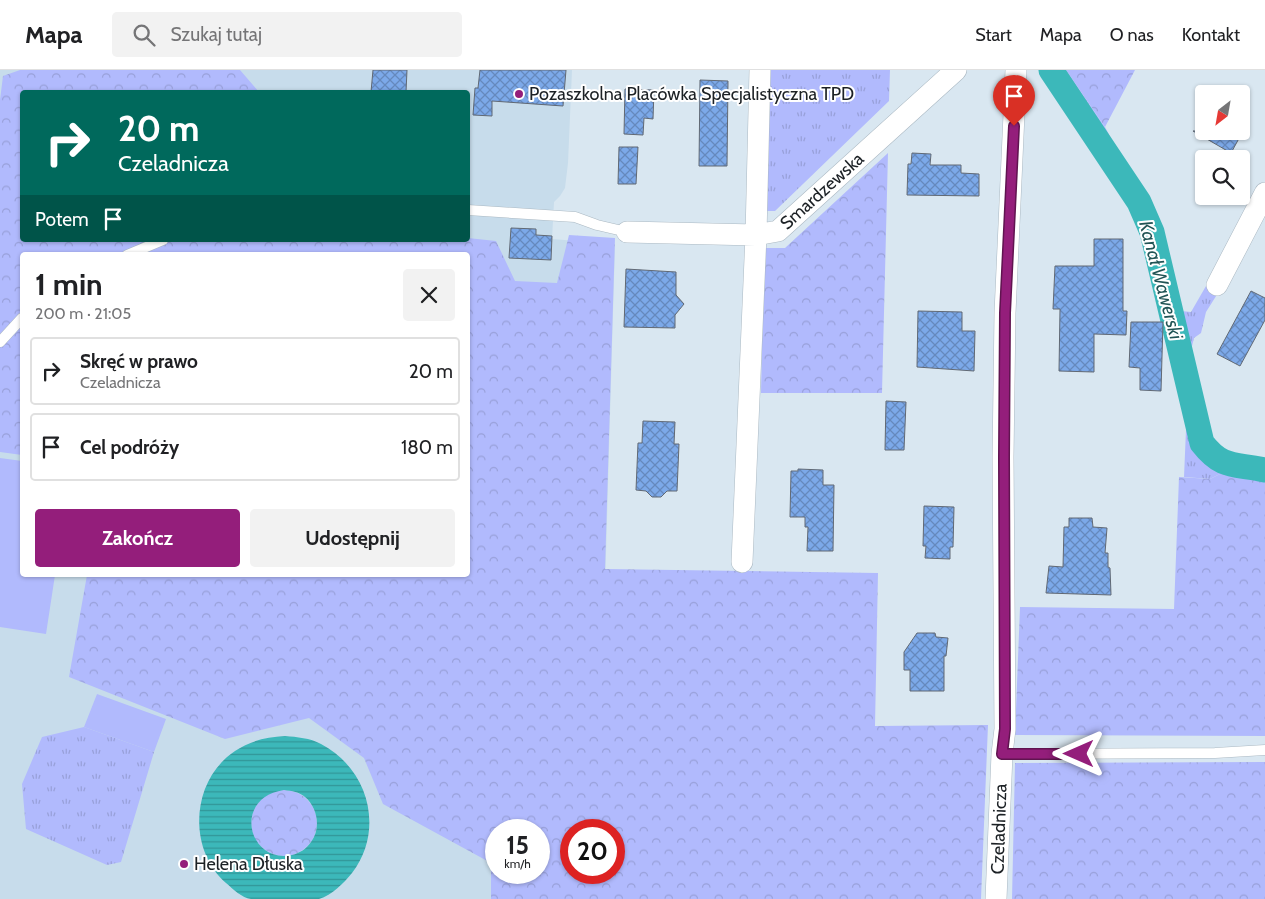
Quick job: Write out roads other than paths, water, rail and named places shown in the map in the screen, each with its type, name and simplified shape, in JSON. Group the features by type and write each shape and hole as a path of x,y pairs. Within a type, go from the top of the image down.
{"street":[{"path":"742,562 756,235 760,70"},
{"name":"Smardzewska","path":"627,232 756,235 778,231 956,70"},
{"name":"Czeladnicza","path":"996,899 1002,754 1005,729 1005,313 1016,70"},
{"path":"1217,285 1265,193"}],"lane":[{"path":"470,210 575,217 627,232"},
{"path":"134,252 158,242"},
{"path":"0,342 20,320"},
{"path":"1002,754 1215,753 1265,750"}],"waterway":[{"name":"Kanał Wawerski","path":"1051,70 1139,202 1152,232 1202,443 1216,458 1223,462 1265,470"}],"place":[{"name":"Pozaszkolna Placówka Specjalistyczna TPD","path":"519,94"},
{"name":"Helena Dłuska","path":"184,864"}]}
